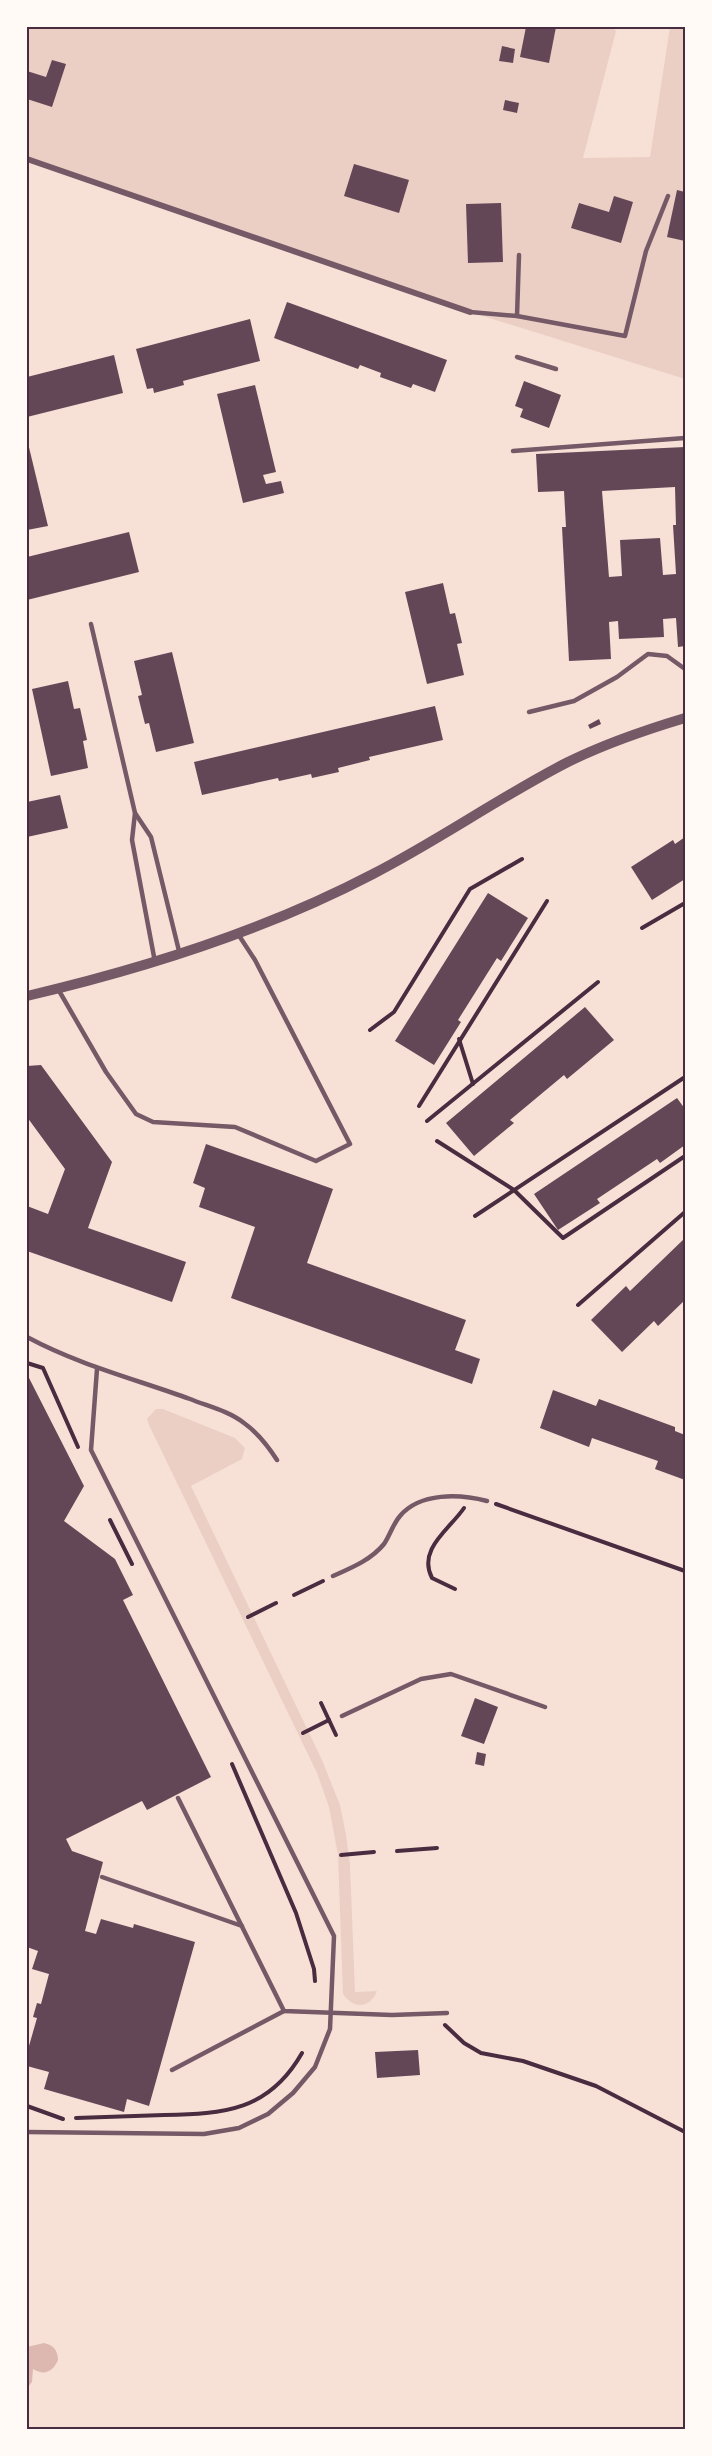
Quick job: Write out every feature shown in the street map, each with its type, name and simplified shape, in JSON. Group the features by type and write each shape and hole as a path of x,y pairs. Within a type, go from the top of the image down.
{"street":[{"path":"27,159 470,312"},
{"path":"27,996 180,955 313,903 375,873 567,762 630,736 685,718"}],"lane":[{"path":"470,312 517,316 625,336 646,251 668,196"},
{"path":"517,316 519,255"},
{"path":"517,357 556,369"},
{"path":"513,451 685,438"},
{"path":"91,624 135,813 132,840 155,963"},
{"path":"529,712 574,701 617,677 648,654 667,656 685,669"},
{"path":"135,813 148,830 156,850 180,955"},
{"path":"58,989 126,1103 136,1114 153,1122 235,1127 316,1161 350,1143 255,960 238,934"},
{"path":"27,1338 97,1369 158,1388 236,1418 244,1422 267,1444 277,1460"},
{"path":"27,2132 204,2134 239,2128 256,2121 283,2104 315,2067 330,2029 332,2014 334,1936 91,1450 97,1369"},
{"path":"333,1576 358,1565 372,1555 384,1544 401,1515 419,1502 436,1496 488,1501"},
{"path":"342,1716 421,1679 451,1674 545,1707"},
{"path":"178,1798 284,2011"},
{"path":"102,1878 242,1926"},
{"path":"172,2070 284,2011 332,2014 447,2013"}],"path":[{"path":"370,1030 394,1012 470,889 522,859"},
{"path":"419,1107 459,1039 547,901"},
{"path":"642,928 685,903"},
{"path":"427,1121 598,982"},
{"path":"459,1039 473,1084"},
{"path":"475,1216 685,1077"},
{"path":"437,1141 514,1191 563,1238 685,1156"},
{"path":"578,1305 685,1212"},
{"path":"27,1363 43,1368 80,1452"},
{"path":"455,1589 432,1578 427,1560 434,1545 470,1499"},
{"path":"488,1501 685,1571"},
{"path":"108,1515 134,1568"},
{"path":"294,1595 324,1581"},
{"path":"248,1617 276,1603"},
{"path":"303,1733 329,1720"},
{"path":"228,1756 296,1913 314,1969 315,1981"},
{"path":"397,1851 437,1848"},
{"path":"341,1855 374,1852"},
{"path":"434,2014 464,2043 481,2053 523,2061 596,2086 685,2132"},
{"path":"28,2107 61,2119 213,2114 230,2111 259,2098 285,2076 302,2053"}],"shaded area":[{"path":"27,27 613,27 616,31 583,158 650,157 670,27 685,27 685,379 470,312 27,159"},
{"path":"156,1409 163,1409 235,1438 245,1448 242,1459 191,1486 322,1760 340,1805 350,1864 355,1992 377,1991 366,2004 356,2004 343,1994 338,1855 329,1807 317,1773 149,1425 147,1419"},
{"path":"44,2343 54,2348 58,2360 48,2372 33,2369 32,2382 27,2388 27,2347"}],"building":[{"path":"526,27 556,27 549,63 520,57"},
{"path":"502,46 515,49 513,63 499,61"},
{"path":"52,60 66,64 52,107 27,99 27,71 46,77"},
{"path":"505,100 519,103 517,113 503,110"},
{"path":"354,164 409,180 399,213 344,196"},
{"path":"677,190 685,192 685,241 667,237"},
{"path":"614,196 633,202 621,243 571,228 579,203 609,212"},
{"path":"501,203 503,262 468,263 466,204"},
{"path":"287,302 447,360 435,392 413,384 411,388 380,377 381,373 360,365 358,369 274,338"},
{"path":"250,319 260,361 183,381 184,385 154,393 153,388 147,389 136,349"},
{"path":"114,355 123,393 27,417 27,377"},
{"path":"524,381 561,395 549,428 520,417 523,409 515,406"},
{"path":"255,385 276,472 263,475 266,484 281,481 284,493 243,503 217,394"},
{"path":"27,439 48,526 27,530"},
{"path":"685,447 685,646 678,647 676,618 663,619 664,637 619,639 618,621 609,622 611,659 569,661 562,527 566,527 564,491 538,492 536,454","holes":["675,487 676,525 673,525 676,574 663,575 660,538 620,540 622,576 609,577 602,491"]},
{"path":"129,532 139,572 27,600 27,557"},
{"path":"443,583 450,614 455,613 462,643 457,644 464,675 427,684 405,592"},
{"path":"172,652 194,743 156,752 149,723 145,724 138,696 142,695 134,661"},
{"path":"68,681 74,709 80,708 87,740 83,741 88,768 51,776 32,689"},
{"path":"435,706 443,740 369,757 370,760 338,768 339,772 312,778 311,774 279,781 278,778 202,795 194,762"},
{"path":"599,719 601,724 590,729 588,725"},
{"path":"60,795 68,828 27,837 27,802"},
{"path":"685,837 685,879 652,900 631,867 673,840 675,844"},
{"path":"488,893 528,918 501,961 497,958 458,1020 461,1022 434,1065 395,1041"},
{"path":"585,1007 614,1040 567,1079 564,1075 510,1120 514,1123 474,1156 446,1123"},
{"path":"41,1065 112,1162 88,1228 186,1262 172,1302 27,1251 27,1206 48,1214 65,1169 27,1117 27,1066"},
{"path":"677,1098 685,1109 685,1145 660,1163 657,1159 597,1199 600,1203 558,1230 534,1194"},
{"path":"206,1144 333,1189 307,1263 466,1320 455,1350 480,1359 472,1384 231,1298 255,1227 199,1207 205,1188 193,1183"},
{"path":"685,1238 685,1300 658,1326 654,1321 622,1352 591,1320 626,1286 630,1291"},
{"path":"27,1374 84,1486 64,1521 115,1559 133,1595 123,1600 211,1777 147,1810 142,1801 66,1839 72,1851 103,1862 85,1931 96,1934 101,1919 133,1928 134,1924 195,1942 149,2106 127,2099 124,2112 44,2089 49,2072 27,2066 27,2053 37,2018 33,2017 37,2003 41,2004 49,1974 32,1969 38,1951 27,1947"},
{"path":"553,1390 596,1406 599,1399 675,1427 675,1431 685,1435 685,1480 655,1469 658,1461 592,1438 589,1447 540,1428"},
{"path":"475,1698 498,1707 484,1744 461,1736"},
{"path":"477,1752 486,1754 484,1766 475,1764"},
{"path":"418,2050 420,2075 377,2078 375,2052"}]}
